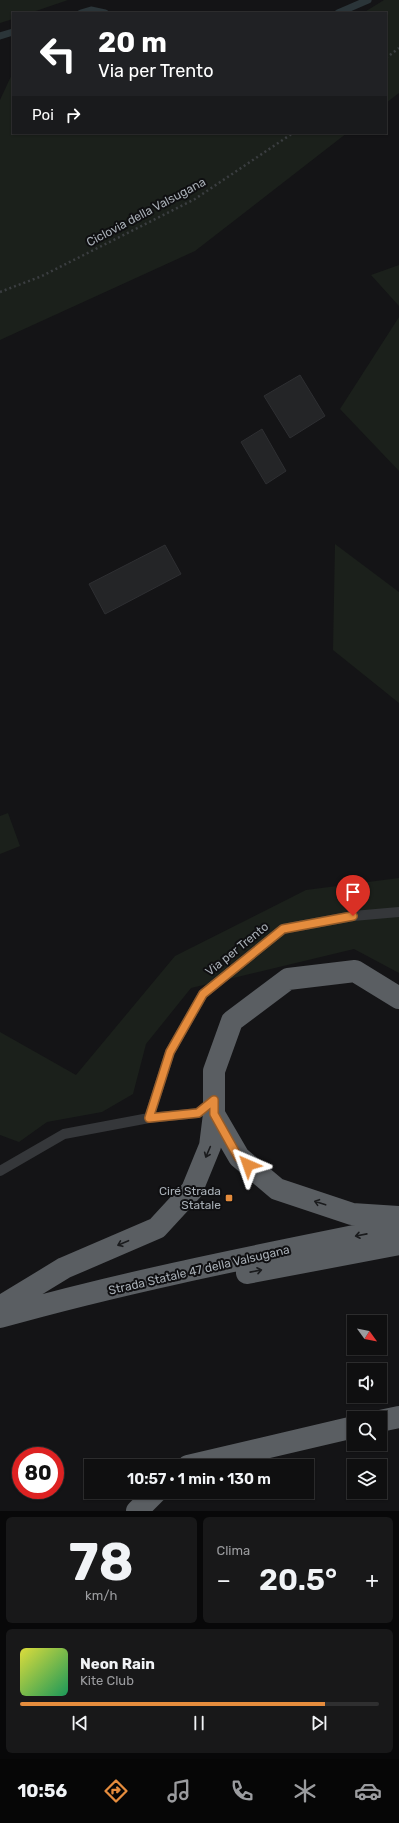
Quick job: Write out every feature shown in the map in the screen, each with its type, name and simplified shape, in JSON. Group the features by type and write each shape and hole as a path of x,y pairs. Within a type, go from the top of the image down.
{"highway":[{"path":"0,1307 64,1268 157,1228 192,1190 210,1146 214,1107 214,1070 232,1021 288,979 355,971 399,998"},
{"path":"214,1107 238,1157 277,1189 352,1214 399,1217"},
{"name":"Strada Statale 47 della Valsugana","path":"0,1317 50,1303 266,1254 399,1227"},
{"name":"Strada Statale 47 della Valsugana","path":"0,1330 65,1309 399,1244"},
{"path":"387,1420 399,1417"},
{"path":"218,1459 347,1429"},
{"path":"137,1511 149,1499"},
{"path":"161,1511 164,1499"}],"lane":[{"name":"Via per Trento","path":"149,1118 170,1052 203,994 283,929 353,916 399,912"},
{"path":"0,1171 64,1134 149,1118 198,1113 214,1107"}],"path":[{"path":"387,57 399,48"},
{"name":"Ciclovia della Valsugana","path":"0,292 42,276 194,199 292,134"}],"shaded area":[{"path":"0,0 68,0 33,12 12,12 12,19 0,23"},
{"path":"384,0 399,0 399,93 387,102 387,12 365,12"},
{"path":"12,74 12,134 346,134 195,251 0,340 0,100"},
{"path":"399,265 399,306 371,275"},
{"path":"399,317 399,471 340,409"},
{"path":"335,544 399,592 399,703 333,650"},
{"path":"8,813 20,846 0,854 0,816"},
{"path":"399,878 399,973 354,949 191,988 146,1044 133,1094 102,1112 47,1122 19,1142 0,1135 0,1032 76,1075 175,956 306,890"}],"building":[{"path":"300,375 325,416 290,438 264,396"},
{"path":"262,429 286,471 266,484 241,442"},
{"path":"165,545 181,574 105,614 89,584"}],"waterway":[{"path":"340,12 368,0"},
{"path":"84,12 91,10 100,12"},
{"path":"0,36 12,32"}],"place":[{"name":"Ciré Strada Statale","path":"229,1198"}],"route":[{"path":"248,1165 238,1157 214,1114 214,1100 198,1113 149,1118 170,1052 203,994 283,929 353,916"}]}
